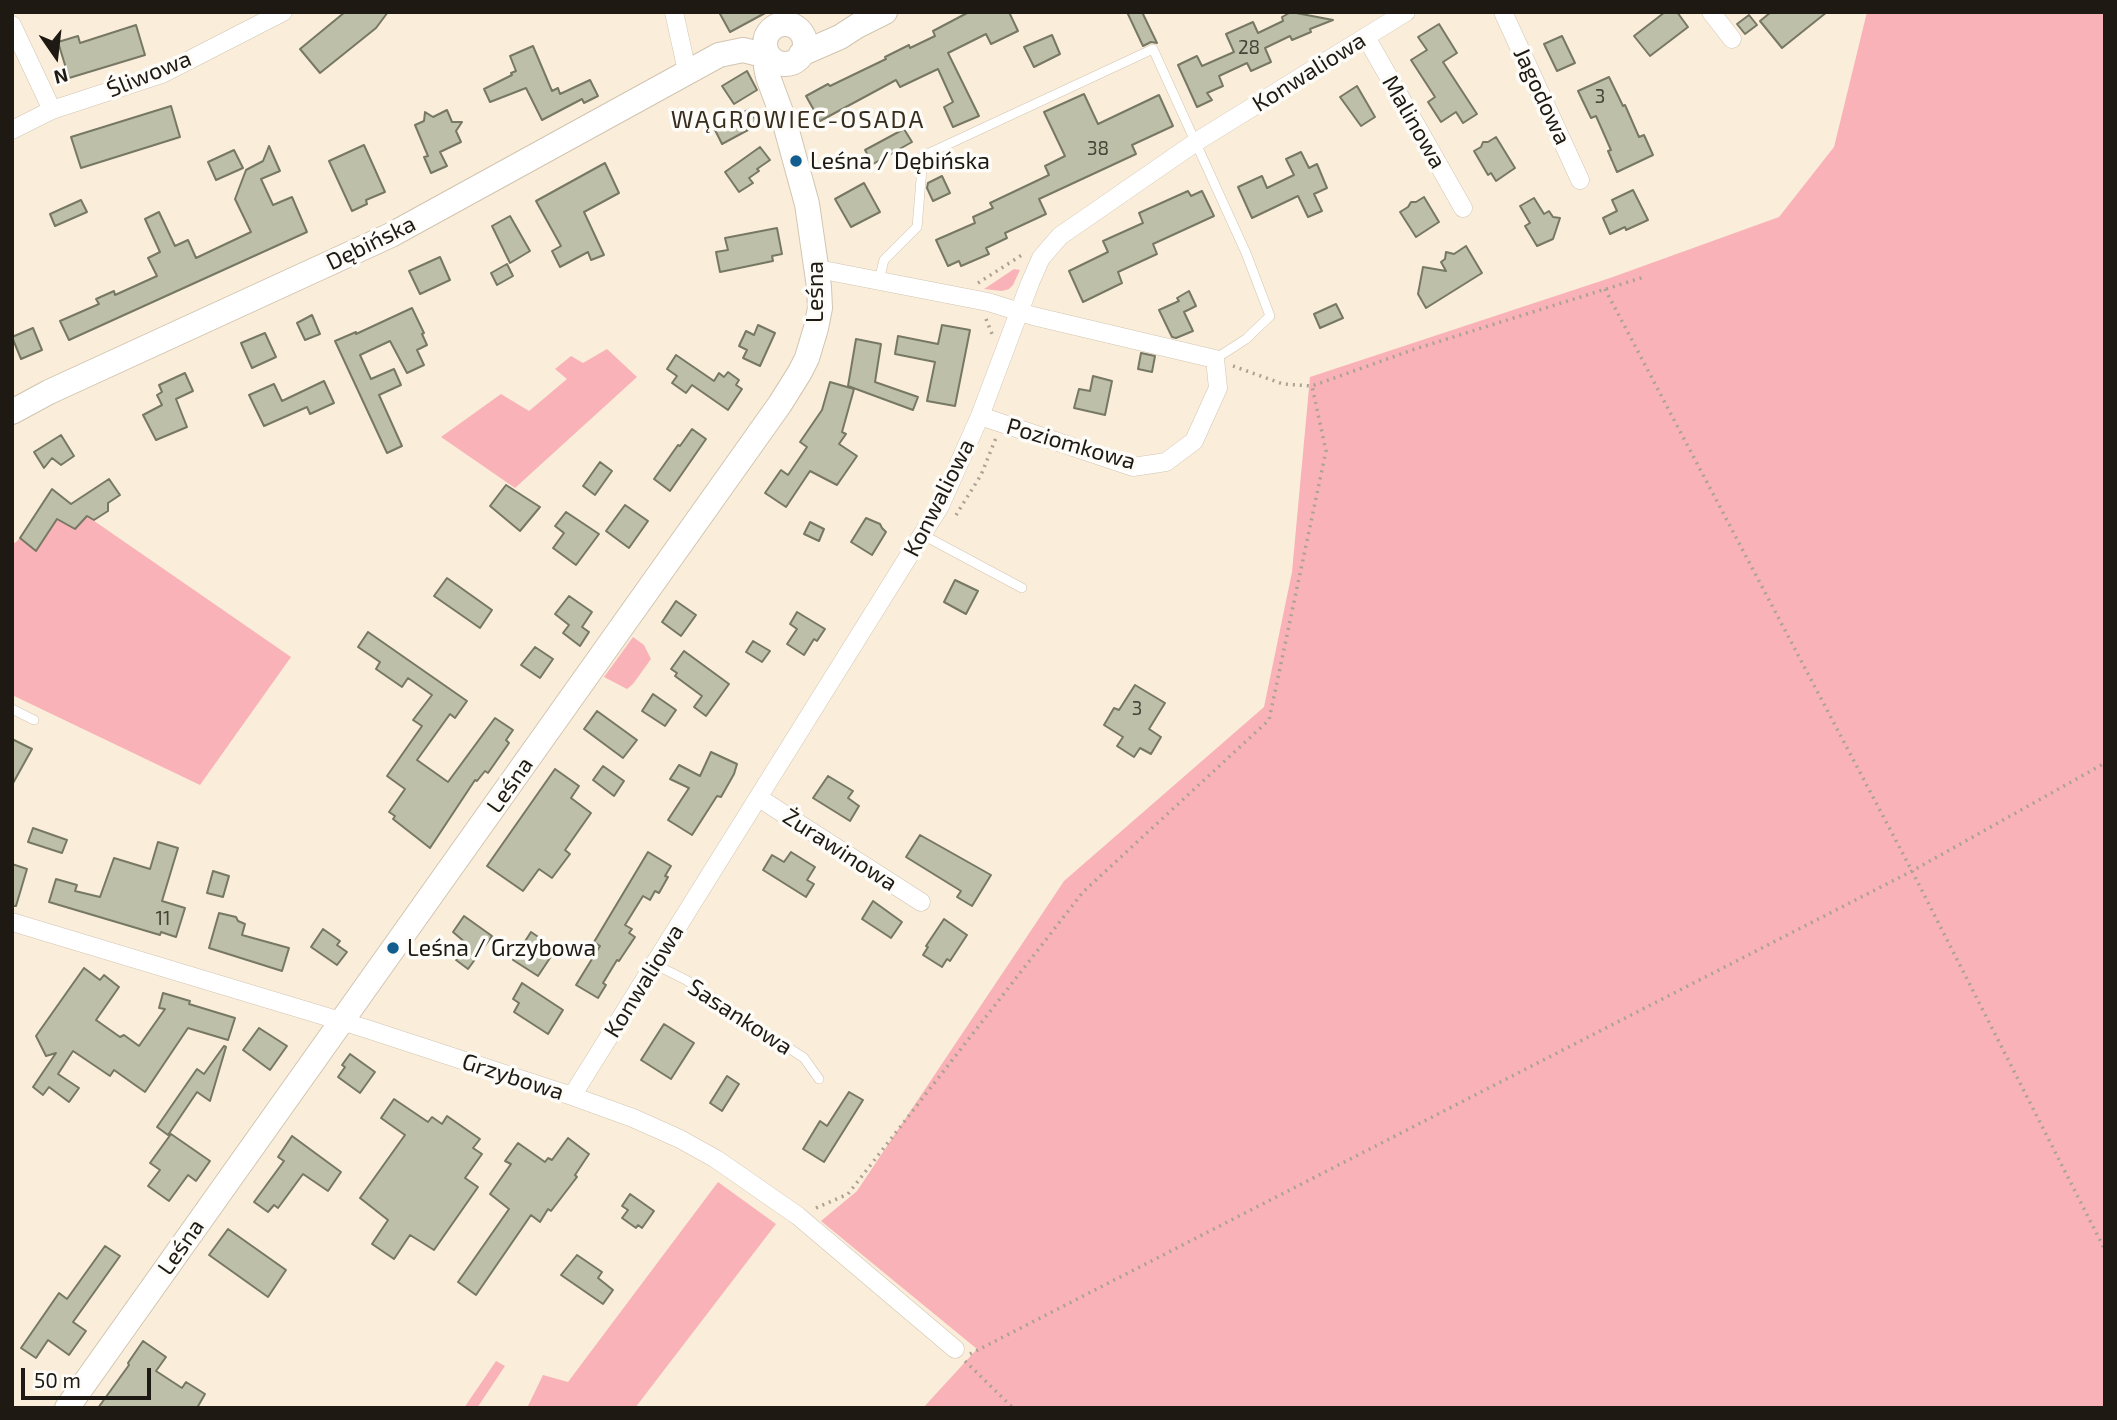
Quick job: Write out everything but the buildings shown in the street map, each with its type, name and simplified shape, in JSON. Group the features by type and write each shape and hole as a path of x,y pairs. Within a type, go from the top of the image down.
{"street":[{"name":"Śliwowa","path":"12,130 52,110 162,74 283,12"},
{"path":"674,12 687,71"},
{"path":"789,35 840,37 885,12"},
{"name":"Konwaliowa","path":"572,1096 923,535 957,472 1041,258 1060,236 1196,142 1406,12"},
{"name":"Jagodowa","path":"1503,12 1580,180"},
{"path":"1711,12 1732,39"},
{"path":"12,25 52,110"},
{"name":"Dębińska","path":"12,412 49,392 391,235 719,55 789,35"},
{"name":"Leśna","path":"67,1408 793,384 807,358 820,308 818,269 807,204 766,67 789,35"},
{"name":"Malinowa","path":"1366,37 1463,208"},
{"path":"818,269 988,302 1019,312 1215,359"},
{"name":"Poziomkowa","path":"980,416 1133,467 1166,462 1194,441 1218,388 1215,359"},
{"name":"Żurawinowa","path":"759,798 921,902"},
{"name":"Grzybowa","path":"12,922 341,1022 572,1096 633,1118 680,1139 716,1159 798,1216 955,1349"}],"lane":[{"path":"879,280 884,260 917,227 923,156 1153,49 1246,253 1270,316 1246,339 1215,359"},
{"path":"923,535 1022,588"},
{"path":"12,709 34,720"},
{"name":"Sasankowa","path":"654,964 686,980 804,1058 819,1079"}],"path":[{"path":"972,288 1027,252 1025,260"},
{"path":"1215,359 1283,384 1312,386 1415,349 1644,277"},
{"path":"1605,289 1912,871 2105,1250"},
{"path":"985,317 995,344"},
{"path":"798,1216 848,1194 1083,892 1269,720 1326,451 1312,386"},
{"path":"1013,1408 962,1359 1912,871 2105,763"}],"shaded area":[{"path":"1867,12 2105,12 2105,1408 923,1408 977,1349 821,1221 857,1191 1064,881 1264,707 1292,572 1310,377 1610,278 1779,217 1834,147"},
{"path":"1014,269 1020,270 1009,289 984,289"},
{"path":"607,349 637,377 515,488 441,437 501,394 529,411 567,379 555,369 571,356 583,363"},
{"path":"87,516 291,657 200,785 12,695 12,541 15,543 20,538 36,550 57,519"},
{"path":"633,637 644,645 651,659 627,689 604,677"},
{"path":"718,1182 776,1224 635,1408 527,1408 543,1375 568,1382"},
{"path":"496,1361 505,1366 477,1408 464,1408"}],"place":[{"name":"Leśna / Dębińska","path":"796,161"},
{"name":"Leśna / Grzybowa","path":"393,948"}],"district":[{"name":"WĄGROWIEC-OSADA","path":"798,120"}]}
